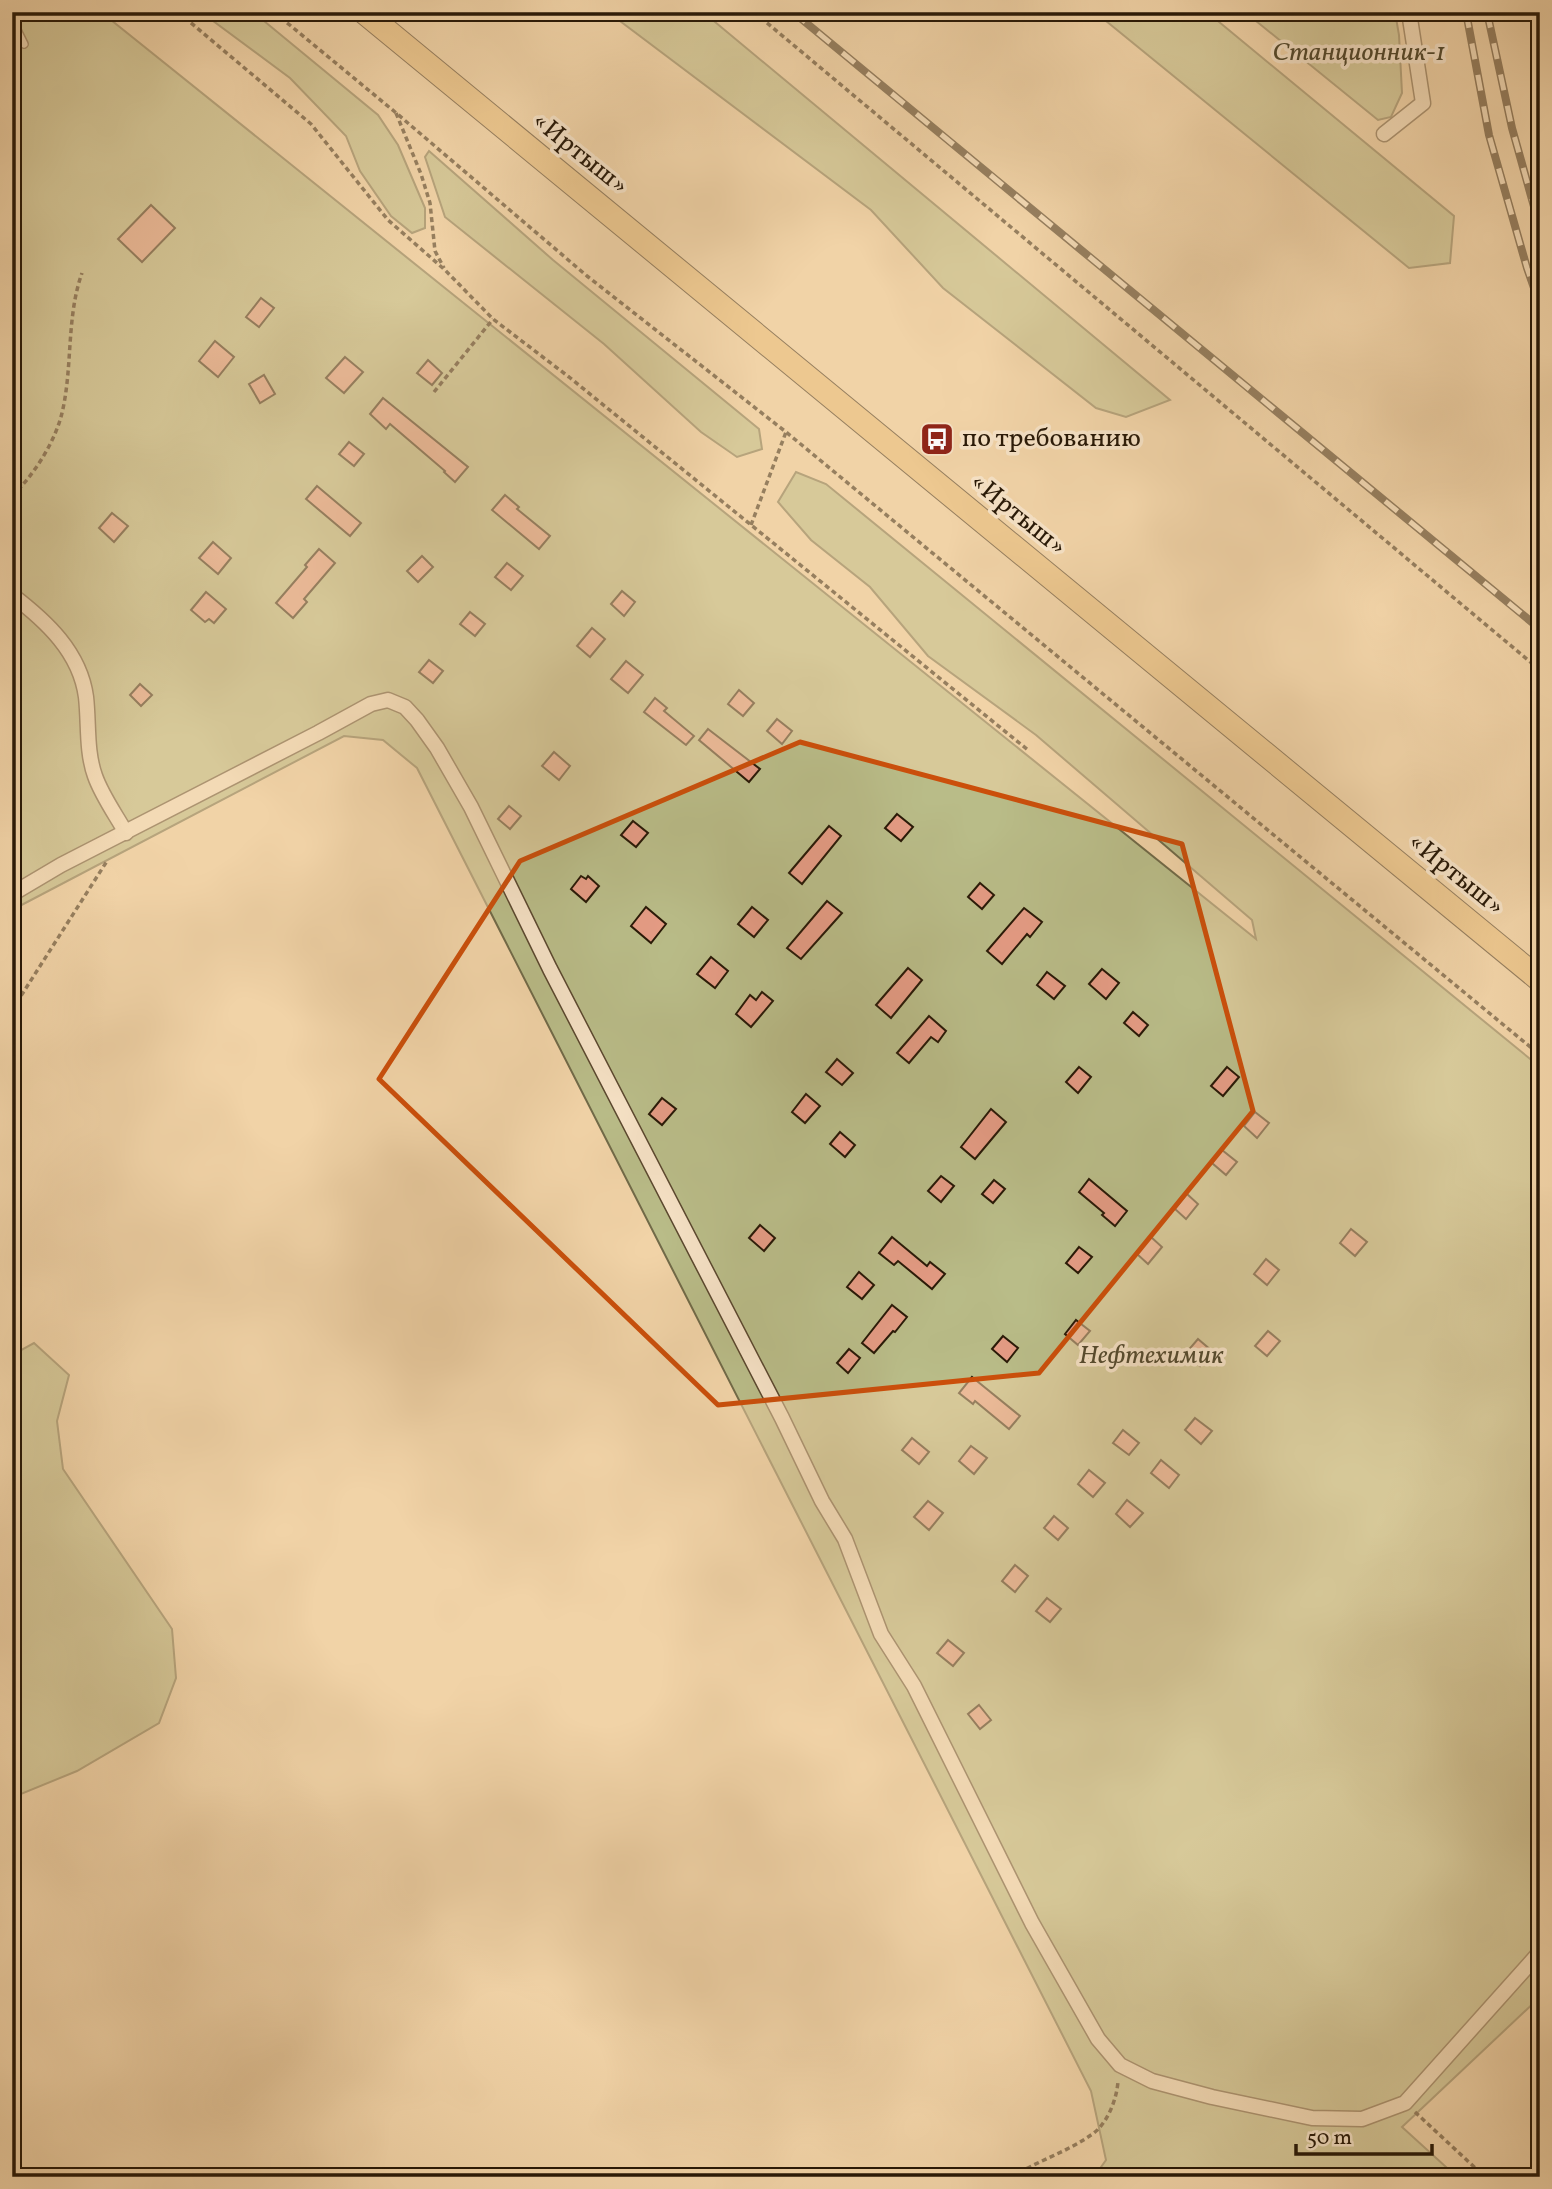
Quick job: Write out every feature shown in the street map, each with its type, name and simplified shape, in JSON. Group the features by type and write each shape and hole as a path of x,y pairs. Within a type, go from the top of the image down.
{"main road":[{"name":"«Иртыш»","path":"363,12 1540,980"}],"street":[{"path":"1384,134 1423,103 1409,12"},
{"path":"12,595 47,624 67,650 80,674 86,697 89,748 95,777 126,833"},
{"path":"12,894 61,865 371,704 388,700 405,707 437,748 471,807 561,992 782,1418 822,1501 845,1539 881,1634 914,1686 1032,1923 1098,2039 1120,2065 1152,2081 1212,2097 1312,2118 1362,2119 1405,2104 1540,1952"}],"lane":[{"path":"12,20 24,44"}],"path":[{"path":"177,12 311,124 388,220 445,270 493,319 569,377 1028,750"},
{"path":"274,12 587,276 786,432 1540,1055"},
{"path":"754,12 1540,670"},
{"path":"395,112 430,203 435,251 445,270"},
{"path":"12,496 25,484 38,464 61,414 75,294 82,273"},
{"path":"434,392 493,319"},
{"path":"751,526 786,432"},
{"path":"12,1010 126,833"},
{"path":"1012,2177 1094,2134 1111,2107 1118,2087 1120,2065"},
{"path":"1405,2104 1485,2177"}],"highlighted area":[{"path":"800,742 1182,844 1253,1111 1039,1373 718,1405 379,1079 520,861"}],"green space":[{"name":"Нефтехимик","path":"12,12 101,12 1256,939 1252,920 1036,735 928,656 870,587 811,540 778,502 796,472 826,484 1540,1067 1540,1997 1402,2127 1457,2177 1094,2177 1106,2160 1091,2091 417,768 383,740 344,736 12,910"},
{"path":"201,12 253,12 378,115 398,145 425,208 425,228 412,233 391,216 360,171 346,136 290,78"},
{"path":"608,12 703,12 1170,400 1126,417 1096,408 943,288 871,210"},
{"path":"1095,12 1207,12 1454,216 1450,263 1409,268"},
{"name":"Станционник-1","path":"1245,12 1395,12 1402,93 1391,117 1378,120"},
{"path":"429,151 553,260 759,429 762,449 737,457 701,432 604,344 445,217 425,157"},
{"path":"34,1343 69,1375 57,1421 63,1469 172,1629 176,1678 159,1723 77,1771 21,1794 12,1791 12,1355"}],"building":[{"path":"151,205 175,228 142,262 118,239"},
{"path":"261,298 274,308 259,327 246,317"},
{"path":"215,341 234,357 218,377 199,361"},
{"path":"345,357 363,372 344,393 326,378"},
{"path":"428,360 442,373 432,385 417,373"},
{"path":"264,375 275,394 260,403 249,384"},
{"path":"383,398 468,467 455,482 390,424 386,429 370,414"},
{"path":"349,442 364,454 354,466 339,454"},
{"path":"317,486 361,523 350,536 306,499"},
{"path":"505,495 519,507 517,509 550,536 539,549 492,510"},
{"path":"112,513 128,526 114,542 99,528"},
{"path":"213,542 231,558 218,574 199,558"},
{"path":"319,549 335,563 304,599 307,602 293,618 276,603"},
{"path":"422,556 433,567 418,582 407,571"},
{"path":"507,563 523,576 511,590 495,577"},
{"path":"622,591 635,602 624,616 611,604"},
{"path":"206,592 226,609 214,623 209,619 205,622 191,610"},
{"path":"470,612 485,624 475,636 460,624"},
{"path":"592,628 605,639 590,657 577,646"},
{"path":"429,660 443,671 433,683 419,672"},
{"path":"626,661 643,675 628,693 611,679"},
{"path":"140,684 152,695 141,706 130,695"},
{"path":"739,690 754,703 743,716 728,704"},
{"path":"655,698 667,708 664,711 694,736 686,745 644,712"},
{"path":"777,719 792,731 782,744 767,731"},
{"path":"708,729 760,769 749,782 699,740"},
{"path":"554,752 570,766 559,780 542,766"},
{"path":"509,806 521,816 510,829 498,819"},
{"path":"897,814 913,827 901,841 885,828"},
{"path":"633,821 648,833 636,847 621,835"},
{"path":"829,826 841,836 802,884 789,873"},
{"path":"581,876 586,879 588,876 599,886 586,902 571,889"},
{"path":"980,883 994,895 982,909 968,897"},
{"path":"827,901 842,913 801,959 787,948"},
{"path":"646,907 666,924 651,943 631,926"},
{"path":"752,907 768,920 754,937 738,924"},
{"path":"1024,908 1042,922 1030,937 1027,934 1002,964 987,951"},
{"path":"711,957 728,971 715,988 697,974"},
{"path":"908,968 922,980 891,1018 876,1005"},
{"path":"1102,969 1119,983 1106,999 1089,984"},
{"path":"1047,972 1065,986 1054,999 1037,985"},
{"path":"762,992 773,1001 751,1027 736,1014 750,995 756,1000"},
{"path":"1133,1012 1148,1025 1139,1036 1124,1023"},
{"path":"929,1016 946,1031 938,1042 931,1037 909,1063 897,1053"},
{"path":"837,1059 853,1073 842,1085 826,1072"},
{"path":"1079,1067 1091,1077 1078,1093 1066,1082"},
{"path":"1227,1067 1239,1077 1223,1096 1211,1086"},
{"path":"806,1094 820,1106 805,1123 792,1112"},
{"path":"662,1098 676,1109 662,1125 649,1114"},
{"path":"991,1109 1006,1122 975,1159 961,1147"},
{"path":"1255,1112 1269,1123 1257,1138 1244,1126"},
{"path":"840,1132 855,1145 845,1157 830,1144"},
{"path":"1222,1150 1237,1162 1226,1175 1212,1163"},
{"path":"941,1176 954,1186 941,1202 928,1191"},
{"path":"1089,1179 1127,1211 1115,1226 1079,1192"},
{"path":"994,1180 1005,1189 993,1203 982,1194"},
{"path":"1187,1194 1198,1204 1186,1219 1175,1209"},
{"path":"760,1225 775,1238 764,1251 749,1238"},
{"path":"1351,1229 1367,1242 1355,1256 1340,1243"},
{"path":"892,1237 927,1266 930,1262 945,1274 932,1289 898,1261 894,1265 879,1253"},
{"path":"1151,1237 1162,1247 1148,1264 1137,1254"},
{"path":"1079,1247 1092,1257 1078,1273 1066,1263"},
{"path":"1266,1259 1279,1270 1267,1285 1254,1274"},
{"path":"859,1272 874,1285 862,1299 847,1287"},
{"path":"892,1305 907,1317 874,1353 862,1343"},
{"path":"1076,1320 1090,1331 1078,1345 1065,1334"},
{"path":"1268,1331 1280,1341 1267,1356 1255,1346"},
{"path":"1003,1336 1018,1348 1007,1362 992,1349"},
{"path":"1198,1339 1212,1351 1200,1366 1185,1354"},
{"path":"849,1349 860,1358 848,1373 837,1363"},
{"path":"972,1377 1020,1416 1009,1429 975,1401 973,1404 959,1393"},
{"path":"1195,1418 1212,1431 1201,1444 1185,1430"},
{"path":"1123,1430 1139,1443 1129,1455 1113,1443"},
{"path":"912,1438 929,1452 919,1464 902,1450"},
{"path":"971,1446 987,1458 974,1474 959,1461"},
{"path":"1161,1460 1179,1475 1169,1488 1151,1473"},
{"path":"1089,1470 1105,1483 1093,1497 1078,1484"},
{"path":"1127,1500 1143,1513 1130,1527 1116,1514"},
{"path":"928,1501 943,1513 929,1530 914,1517"},
{"path":"1054,1516 1068,1528 1058,1540 1044,1528"},
{"path":"1015,1565 1028,1576 1015,1592 1002,1581"},
{"path":"1047,1598 1061,1609 1050,1622 1036,1611"},
{"path":"948,1640 964,1653 953,1666 937,1653"},
{"path":"979,1705 991,1720 980,1729 968,1714"}],"railway":[{"path":"793,12 1540,629"},
{"path":"1466,12 1489,135 1540,305"},
{"path":"1487,12 1512,128 1540,228"}],"place":[{"name":"по требованию","path":"937,439"}]}
